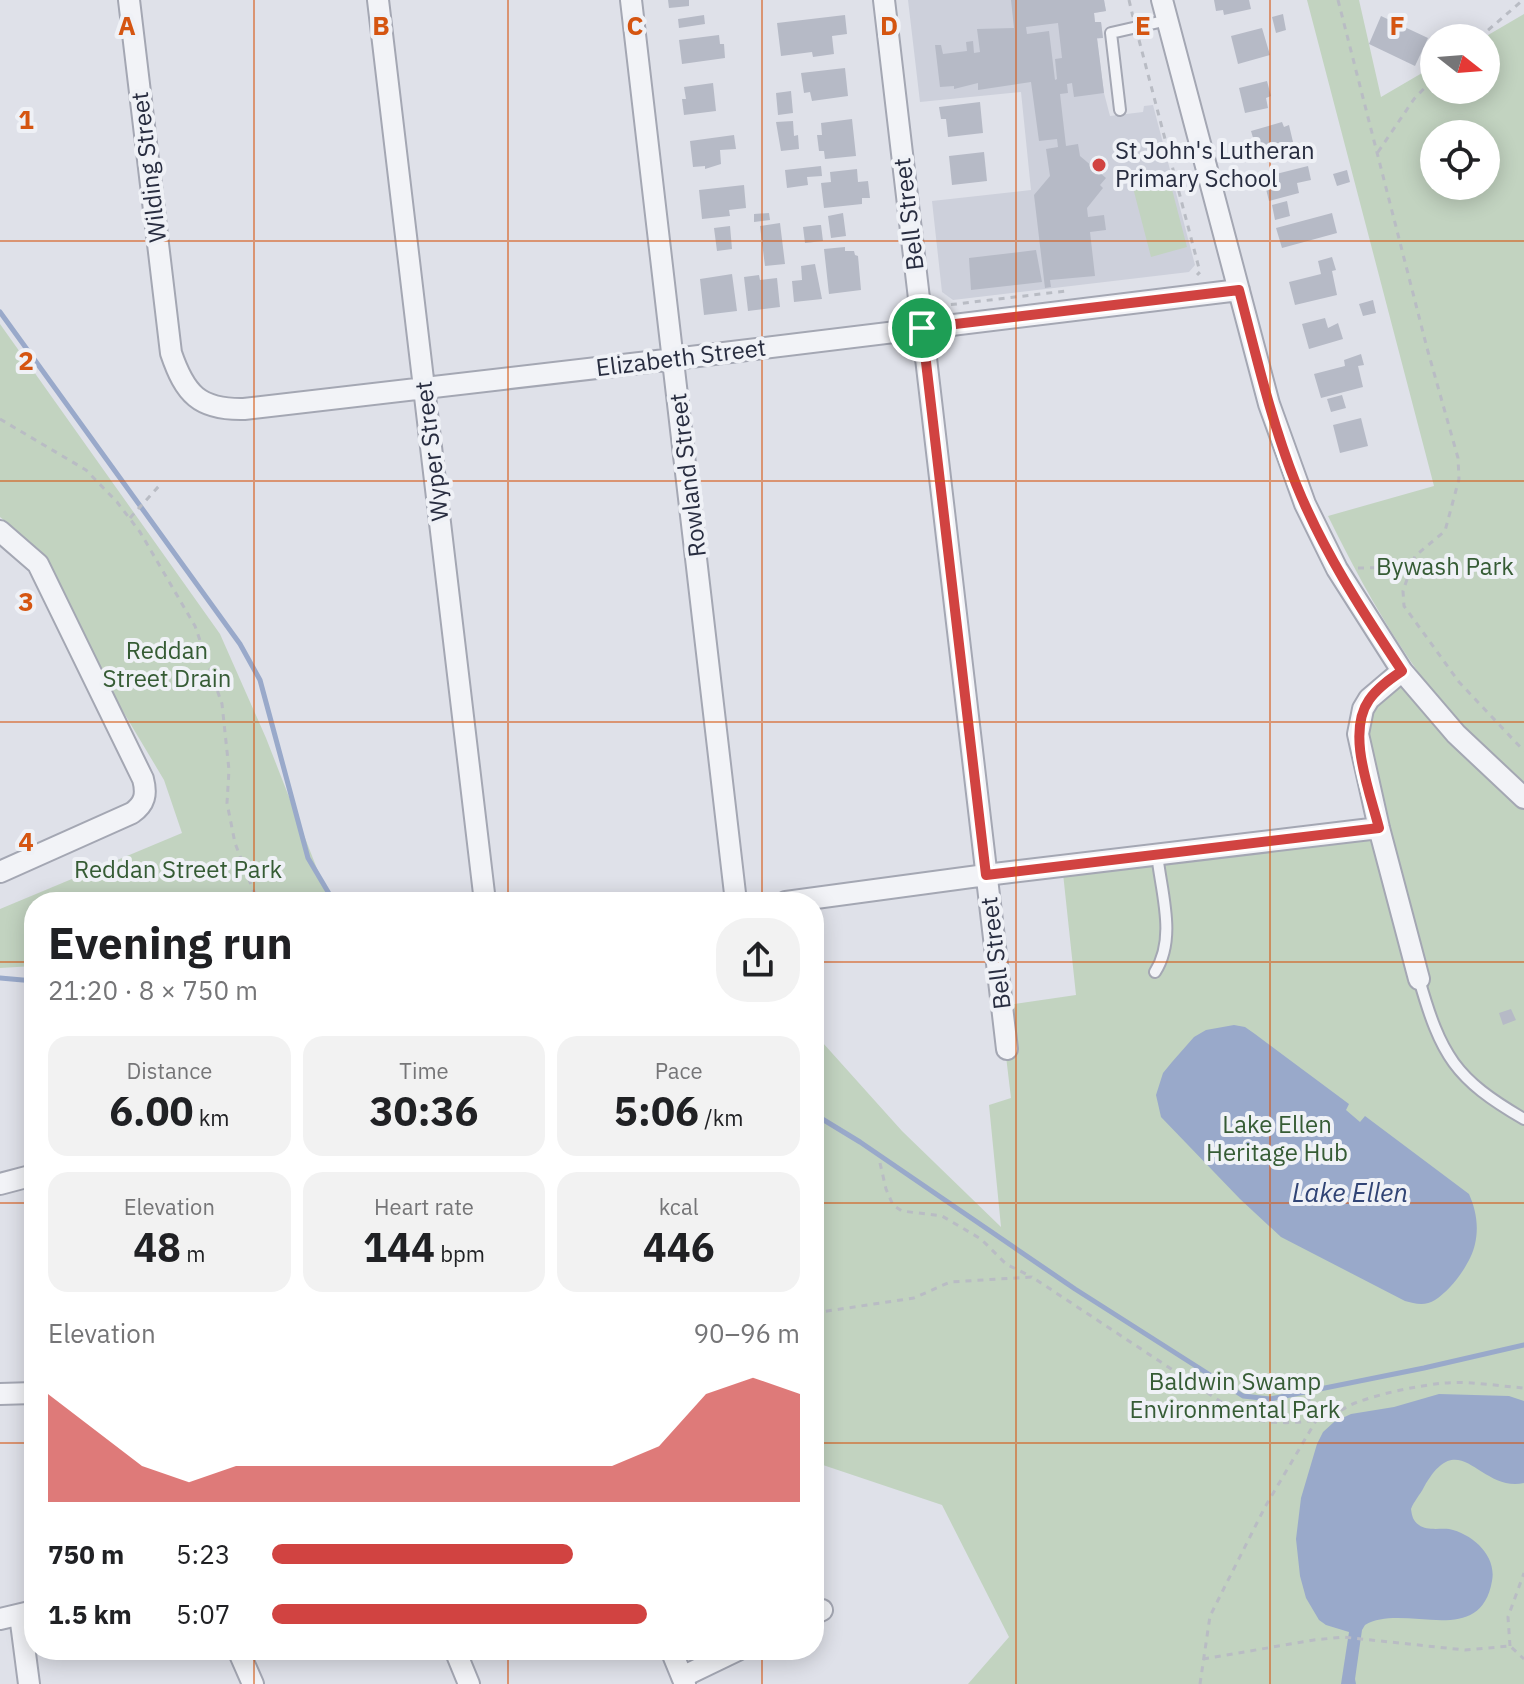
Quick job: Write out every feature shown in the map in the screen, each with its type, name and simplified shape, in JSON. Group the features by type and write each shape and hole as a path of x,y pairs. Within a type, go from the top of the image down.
{"street":[{"name":"Wilding Street","path":"129,0 168,335"},
{"name":"Wyper Street","path":"378,0 484,892"},
{"name":"Rowland Street","path":"631,0 735,892"},
{"name":"Bell Street","path":"884,0 1007,1049"},
{"path":"1162,0 1269,404 1296,483 1337,569 1402,671 1456,734 1524,798"},
{"name":"Elizabeth Street","path":"168,335 174,362 184,384 204,404 216,408 244,409 1239,290"},
{"path":"0,531 38,564 143,779 145,799 132,813 0,872"},
{"path":"1402,671 1369,699 1359,722 1360,748 1419,979"},
{"path":"824,897 1379,828"},
{"path":"0,1184 24,1178"},
{"path":"0,1394 24,1393"},
{"path":"18,1615 24,1653"},
{"path":"25,1660 29,1684"},
{"path":"242,1660 253,1684"},
{"path":"459,1660 469,1684"},
{"path":"675,1660 684,1680 720,1660"}],"lane":[{"path":"1120,110 1111,33 1168,20"},
{"path":"1155,972 1164,956 1167,939 1157,854"},
{"path":"1419,979 1435,1028 1455,1065 1475,1088 1524,1119"}],"path":[{"path":"1129,0 1200,272 1191,276"},
{"path":"1338,0 1458,458 1459,479 1445,531 1415,556 1403,591 1404,606 1459,682 1524,751"},
{"path":"1495,24 1523,0"},
{"path":"1378,152 1420,93"},
{"path":"935,306 1065,291"},
{"path":"0,419 86,470 131,517 195,626 222,704 228,745 227,803 235,843 254,892"},
{"path":"131,517 158,487"},
{"path":"1337,569 1410,567"},
{"path":"880,1163 893,1205 902,1211 942,1216 981,1239 1006,1264 1032,1277 1248,1419 1267,1423 1317,1419 1332,1415 1353,1403 1444,1383 1524,1388"},
{"path":"824,1312 914,1298 950,1282 1032,1277"},
{"path":"1307,1387 1311,1412 1317,1419"},
{"path":"1200,1684 1210,1616 1265,1507 1317,1419"},
{"path":"1524,1573 1508,1617 1510,1646 1524,1659"},
{"path":"1203,1659 1343,1637 1465,1650 1510,1646"}],"shaded area":[{"name":"St John's Lutheran Primary School","path":"908,0 1104,0 1106,11 1094,13 1095,22 1101,22 1103,38 1097,39 1110,116 1143,112 1144,106 1153,105 1195,265 1189,272 953,300 942,292 932,201 1031,190 1021,92 920,102"}],"green space":[{"name":"Bywash Park","path":"1307,0 1359,0 1381,97 1420,74 1420,104 1500,104 1500,28 1524,14 1524,787 1463,729 1411,662 1367,591 1328,516 1434,486"},
{"path":"1168,174 1187,247 1151,257 1132,184"},
{"name":"Reddan Street Drain","path":"0,324 220,634 266,738 326,892 41,892 182,833 164,780 121,708 43,553 0,517"},
{"name":"Baldwin Swamp Environmental Park","path":"1399,670 1524,800 1524,1684 968,1684 1009,1637 942,1505 824,1465 824,1044 902,1131 1001,1227 989,1105 1011,1098 1000,1006 1076,995 1062,864 1376,827 1357,733"},
{"name":"Reddan Street Drain","path":"24,899 24,967 0,968 0,909"}],"water":[{"name":"Lake Ellen","path":"1234,1025 1245,1027 1349,1104 1346,1110 1360,1122 1365,1116 1469,1194 1477,1231 1473,1251 1454,1282 1432,1302 1417,1304 1405,1301 1281,1237 1161,1117 1156,1095 1163,1073 1194,1037 1206,1030"},
{"path":"1439,1394 1509,1396 1524,1401 1524,1483 1494,1479 1460,1460 1448,1461 1437,1469 1411,1509 1414,1520 1422,1527 1458,1532 1474,1541 1487,1555 1493,1572 1485,1602 1473,1614 1457,1619 1381,1619 1365,1625 1356,1684 1341,1684 1349,1632 1319,1620 1306,1598 1296,1539 1301,1498 1317,1444 1323,1432 1334,1422 1351,1414 1394,1407"}],"building":[{"path":"668,0 689,0 689,6 669,8"},
{"path":"1011,0 1104,0 1106,11 1094,13 1095,22 1101,22 1103,38 1097,38 1104,93 1074,97 1072,83 1067,84 1068,93 1060,94 1066,146 1078,144 1080,156 1106,178 1100,185 1103,188 1087,208 1088,217 1104,215 1106,230 1090,232 1095,276 1050,280 1051,287 1045,288 1034,195 1050,176 1046,149 1058,147 1057,139 1039,141 1031,82 978,90 978,83 954,89 954,86 940,87 935,45 941,45 943,54 967,51 966,42 973,41 974,53 980,52 977,29 1014,28","holes":["1058,23 1062,58 1055,59 1055,80 1049,31 1027,34 1026,27"]},
{"path":"1214,0 1249,0 1251,9 1224,15 1223,10 1216,11"},
{"path":"1283,14 1286,30 1276,33 1272,17"},
{"path":"704,15 705,24 679,28 678,19"},
{"path":"845,15 847,34 832,36 834,54 813,57 812,52 781,56 777,23"},
{"path":"1381,16 1420,34 1420,55 1415,66 1369,44"},
{"path":"1262,28 1270,55 1238,64 1231,36"},
{"path":"719,35 720,44 724,44 725,58 682,64 679,40"},
{"path":"845,68 848,96 812,101 810,92 804,93 801,73"},
{"path":"1267,81 1271,96 1266,98 1268,108 1245,113 1239,88"},
{"path":"713,83 716,111 684,115 684,87"},
{"path":"791,91 793,113 778,115 776,93"},
{"path":"980,102 983,133 948,137 946,119 941,119 939,107"},
{"path":"852,119 856,156 825,159 824,151 819,151 817,135 822,135 821,123"},
{"path":"793,121 799,149 781,151 776,122"},
{"path":"1282,122 1284,127 1289,125 1293,142 1288,143 1290,151 1256,160 1254,152 1257,151 1251,131"},
{"path":"734,135 736,149 720,150 721,164 705,169 705,166 693,167 690,141"},
{"path":"984,152 987,181 952,185 949,156"},
{"path":"821,166 822,176 807,177 808,185 787,188 785,170"},
{"path":"1308,166 1311,180 1297,183 1299,193 1269,201 1266,189 1272,188 1268,176"},
{"path":"857,169 858,182 868,181 870,198 862,198 862,204 824,208 821,183 831,182 830,172"},
{"path":"1347,170 1350,182 1337,186 1333,174"},
{"path":"744,185 746,208 729,210 730,216 702,219 699,190"},
{"path":"1287,201 1290,216 1275,220 1272,205"},
{"path":"769,213 770,220 754,222 754,214"},
{"path":"843,213 846,236 831,238 828,216"},
{"path":"1332,213 1337,233 1282,248 1276,228"},
{"path":"780,223 785,264 765,266 760,226"},
{"path":"821,225 823,241 805,243 803,227"},
{"path":"730,226 732,249 717,251 714,228"},
{"path":"845,247 845,251 854,251 858,256 861,290 829,294 824,249"},
{"path":"1036,250 1042,282 971,290 969,258"},
{"path":"1332,257 1337,295 1295,305 1289,282 1321,274 1318,261"},
{"path":"815,264 822,299 794,302 792,281 802,280 801,266"},
{"path":"732,274 737,311 704,315 700,279"},
{"path":"759,275 760,280 777,278 780,307 748,311 744,277"},
{"path":"1373,300 1376,313 1363,316 1359,304"},
{"path":"1325,318 1328,328 1338,323 1343,339 1309,349 1302,324"},
{"path":"1361,354 1364,365 1358,366 1363,387 1321,398 1314,374 1345,366 1344,360"},
{"path":"1342,395 1346,408 1331,412 1327,399"},
{"path":"1361,418 1368,446 1340,453 1333,425"},
{"path":"1511,1009 1516,1020 1503,1025 1499,1013"}],"waterway":[{"path":"0,312 240,644 260,680 308,858 328,892"},
{"path":"0,978 24,980"},
{"path":"824,1120 1075,1289 1243,1396 1270,1399 1524,1345"}],"place":[{"name":"St John's Lutheran Primary School","path":"1099,165"}],"route":[{"path":"1239,290 1269,404 1296,483 1337,569 1402,671 1369,699 1359,722 1360,748 1379,828 986,875 922,328 1239,290"}],"park label":[{"name":"Reddan Street Park","path":"178,870"},
{"name":"Lake Ellen Heritage Hub","path":"1277,1139"}]}
